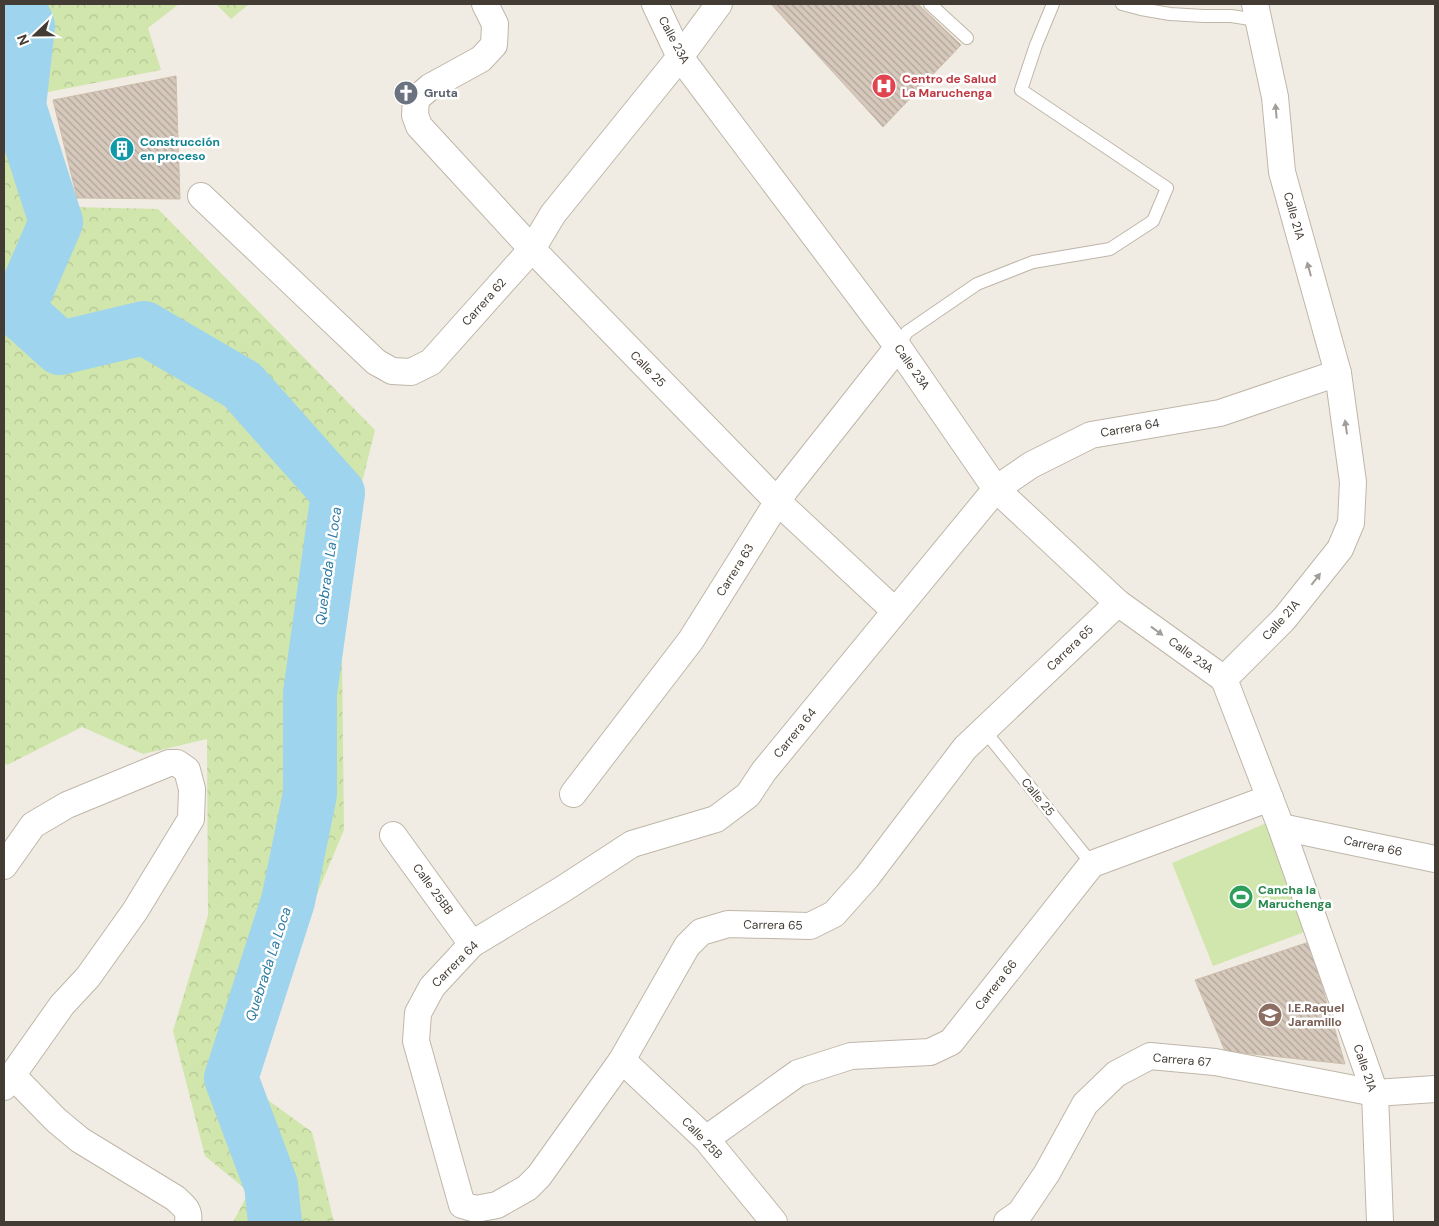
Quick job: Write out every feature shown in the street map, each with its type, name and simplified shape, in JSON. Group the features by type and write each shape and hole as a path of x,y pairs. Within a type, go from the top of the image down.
{"street":[{"name":"Calle 25","path":"485,4 495,24 494,45 481,59 430,87 416,98 415,114 418,126 532,249 777,501 895,611"},
{"name":"Calle 23A","path":"656,4 680,57 898,347 996,489 1118,603 1224,679"},
{"name":"Carrera 62","path":"202,196 376,362 392,370 411,372 431,362 532,249 553,214 680,57 719,4"},
{"name":"Calle 21A","path":"1256,12 1274,97 1282,172 1338,373 1353,482 1350,523 1340,548 1284,619 1224,679 1281,827 1375,1093 1380,1222"},
{"name":"Carrera 63","path":"573,794 691,640 777,501 898,347"},
{"name":"Carrera 64","path":"462,1205 416,1041 418,1013 432,987 472,944 563,889 632,844 716,819 748,795 764,771 996,489 1031,465 1091,435 1220,413 1338,373"},
{"name":"Carrera 65","path":"462,1205 500,1214 539,1176 622,1060 687,946 701,932 728,924 810,926 834,914 867,877 965,748 1118,603"},
{"path":"4,866 33,825 67,805 169,763 177,763 187,770 192,789 191,819 135,912 88,977 62,1005 8,1082 80,1140 175,1198 186,1207 189,1215 188,1222"},
{"path":"1092,864 1270,798"},
{"name":"Carrera 66","path":"1281,827 1435,859"},
{"name":"Calle 25BB","path":"393,835 472,944"},
{"name":"Carrera 66","path":"706,1139 798,1073 851,1056 930,1052 951,1042 1092,864"},
{"name":"Carrera 67","path":"1007,1222 1020,1213 1048,1173 1085,1104 1116,1074 1150,1056 1215,1062 1375,1093 1435,1089"},
{"name":"Calle 25B","path":"622,1060 706,1139 774,1222"}],"lane":[{"path":"930,4 967,38"},
{"path":"898,347 907,332 977,284 1033,262 1110,249 1152,221 1166,188 1021,90 1036,45 1053,4"},
{"path":"1122,4 1170,14 1231,16 1256,12"},
{"name":"Calle 25","path":"984,730 1092,864"}],"green space":[{"path":"4,4 179,4 148,28 161,70 43,93 70,207 158,209 375,430 341,567 344,830 239,1079 312,1132 334,1222 233,1222 249,1192 205,1156 173,1031 208,915 207,739 143,754 82,727 7,765 4,763"},
{"path":"216,4 249,4 231,19"},
{"name":"Cancha la Maruchenga","path":"1269,822 1310,930 1213,966 1172,863"}],"building":[{"name":"Centro de Salud La Maruchenga","path":"771,4 918,4 961,45 883,127"},
{"name":"Construcción en proceso","path":"176,76 180,199 77,198 53,100"},
{"name":"I.E.Raquel Jaramillo","path":"1309,942 1345,1064 1225,1051 1195,980"}],"waterway":[{"name":"Quebrada La Loca","path":"18,4 28,26 19,106 56,222 18,310 60,348 144,328 242,385 338,493 310,693 310,794 288,901 231,1078 271,1185 275,1222"}],"place":[{"name":"Centro de Salud La Maruchenga","path":"884,86"},
{"name":"Gruta","path":"406,93"},
{"name":"Construcción en proceso","path":"122,149"},
{"name":"Cancha la Maruchenga","path":"1241,897"},
{"name":"I.E.Raquel Jaramillo","path":"1270,1015"}]}
